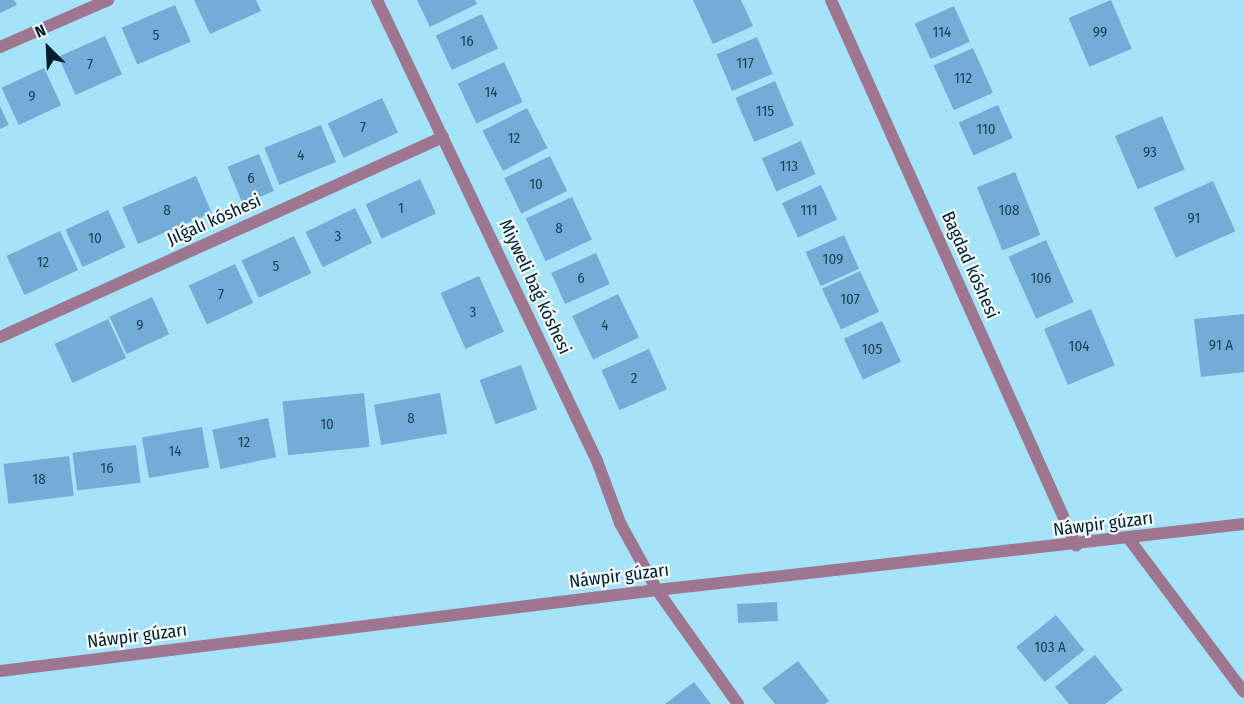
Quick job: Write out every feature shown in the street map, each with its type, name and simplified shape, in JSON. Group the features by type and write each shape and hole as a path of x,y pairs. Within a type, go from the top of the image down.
{"street":[{"path":"0,47 108,0"},
{"name":"Miyweli baǵ kóshesi","path":"377,0 601,468 620,523 657,590 738,704"},
{"name":"Bagdad kóshesi","path":"831,0 1076,545"},
{"name":"Jılǵalı kóshesi","path":"0,337 443,137"},
{"name":"Náwpir gúzarı","path":"0,671 657,590 1076,545 1244,524"},
{"path":"1129,539 1244,692"}],"building":[{"path":"0,0 14,0 17,5 0,13"},
{"path":"194,0 256,0 261,11 210,34"},
{"path":"417,0 475,0 477,4 430,27"},
{"path":"693,0 741,0 753,26 713,44"},
{"path":"1111,0 1132,49 1089,67 1069,18"},
{"path":"175,5 191,42 137,64 122,28"},
{"path":"954,6 970,42 931,59 915,23"},
{"path":"482,14 498,48 452,70 436,36"},
{"path":"105,36 122,74 75,95 58,57"},
{"path":"757,37 773,74 732,91 716,54"},
{"path":"973,48 993,93 954,110 934,65"},
{"path":"504,62 523,102 476,123 458,84"},
{"path":"44,68 61,105 19,125 1,88"},
{"path":"775,81 794,125 754,142 735,98"},
{"path":"382,98 398,132 344,158 328,123"},
{"path":"998,105 1013,138 973,155 959,122"},
{"path":"0,106 9,125 0,129"},
{"path":"527,108 547,148 503,171 482,131"},
{"path":"1162,116 1185,169 1138,189 1115,136"},
{"path":"321,125 336,162 279,185 264,148"},
{"path":"801,141 816,174 776,191 762,158"},
{"path":"259,154 274,191 242,204 227,167"},
{"path":"550,156 567,191 521,213 504,178"},
{"path":"1015,172 1040,235 1002,250 977,187"},
{"path":"196,176 212,213 138,244 122,207"},
{"path":"420,179 436,213 382,239 366,204"},
{"path":"1213,181 1235,231 1176,258 1154,207"},
{"path":"821,185 837,219 798,238 782,203"},
{"path":"572,197 592,240 546,261 526,219"},
{"path":"355,208 372,243 323,267 306,232"},
{"path":"108,210 125,247 83,267 65,230"},
{"path":"60,231 78,270 25,295 7,256"},
{"path":"844,235 859,269 821,286 806,252"},
{"path":"294,236 311,273 259,298 241,261"},
{"path":"1046,240 1074,302 1036,319 1009,257"},
{"path":"596,253 610,284 565,304 551,273"},
{"path":"235,264 253,303 207,325 189,286"},
{"path":"860,271 879,312 841,330 822,289"},
{"path":"479,276 504,332 465,349 441,293"},
{"path":"618,294 639,337 593,359 572,316"},
{"path":"152,297 169,334 127,354 109,317"},
{"path":"1091,309 1115,365 1068,385 1044,329"},
{"path":"1244,314 1244,372 1201,377 1194,319"},
{"path":"108,319 126,358 73,383 55,344"},
{"path":"882,321 901,362 863,380 844,339"},
{"path":"649,349 667,389 619,410 601,370"},
{"path":"521,365 537,409 496,424 480,380"},
{"path":"364,393 370,447 288,455 282,402"},
{"path":"440,393 447,433 381,445 374,405"},
{"path":"268,418 276,457 221,469 212,430"},
{"path":"202,427 209,467 149,478 142,438"},
{"path":"136,445 141,483 77,491 72,453"},
{"path":"69,456 74,496 8,504 3,464"},
{"path":"777,602 778,621 738,623 737,604"},
{"path":"1056,615 1084,650 1045,682 1016,647"},
{"path":"1095,655 1123,690 1105,704 1069,704 1055,687"},
{"path":"798,661 829,701 825,704 775,704 762,688"},
{"path":"694,682 711,704 665,704"}]}
